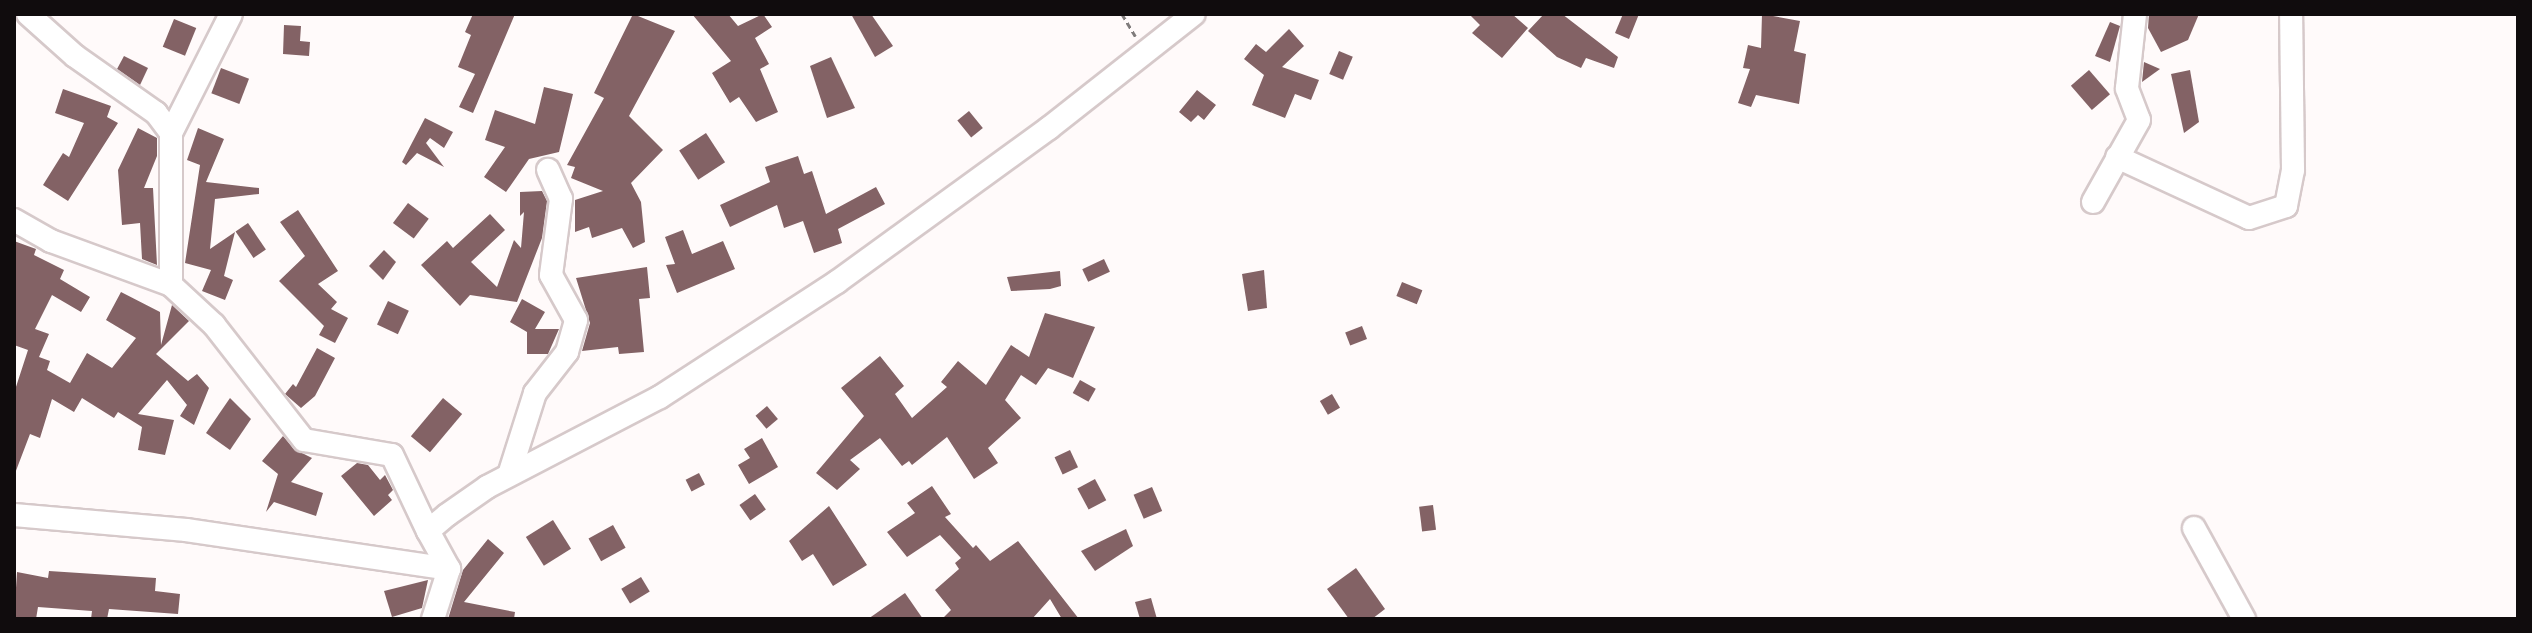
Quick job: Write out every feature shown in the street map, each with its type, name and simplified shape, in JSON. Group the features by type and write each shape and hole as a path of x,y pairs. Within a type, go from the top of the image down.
{"street":[{"path":"28,14 75,56 156,113 171,133"},
{"path":"171,285 171,133 231,14"},
{"path":"428,531 509,475 627,416 767,329 982,178 1194,14"},
{"path":"2093,202 2139,120 2127,88 2135,14"},
{"path":"2117,157 2249,218 2286,206 2293,170 2291,14"},
{"path":"509,475 535,393 567,352 576,320 551,275 561,199 548,170"},
{"path":"14,220 51,241 171,285 214,325 304,440 392,455 449,569 433,619"},
{"path":"14,515 186,530 449,569"},
{"path":"2194,528 2244,619"}],"path":[{"path":"1122,14 1145,53"}],"building":[{"path":"473,14 515,14 473,113 459,107 475,74 458,67 471,35 465,32"},
{"path":"633,14 675,31 629,116 663,150 631,183 641,202 645,242 633,248 622,228 592,238 589,227 575,232 575,200 603,191 571,178 575,167 567,165 604,98 594,93"},
{"path":"692,14 728,14 738,26 763,14 772,27 755,38 769,64 760,69 778,112 756,122 739,97 730,103 712,73 731,61"},
{"path":"851,14 871,14 893,46 875,57"},
{"path":"1469,14 1512,14 1528,28 1502,58 1472,33 1480,25"},
{"path":"1544,14 1562,14 1618,57 1614,68 1586,58 1581,68 1557,57 1528,31"},
{"path":"1623,14 1639,14 1629,39 1615,33"},
{"path":"1762,14 1800,21 1794,51 1806,54 1799,104 1756,95 1751,107 1738,103 1750,69 1743,68 1748,45 1761,48"},
{"path":"2149,14 2199,14 2188,40 2161,52 2148,28"},
{"path":"174,19 196,28 185,56 163,47"},
{"path":"2110,22 2120,26 2110,62 2095,56"},
{"path":"284,25 301,26 300,41 310,42 309,56 283,54"},
{"path":"1289,29 1304,46 1282,67 1319,80 1311,100 1295,94 1285,118 1252,105 1264,75 1244,59 1256,44 1266,52"},
{"path":"1339,51 1353,57 1343,80 1329,74"},
{"path":"124,56 148,68 140,85 117,69"},
{"path":"831,57 855,108 827,118 810,66"},
{"path":"2144,62 2160,69 2142,82"},
{"path":"221,68 249,79 239,104 211,93"},
{"path":"2089,70 2110,94 2092,110 2071,86"},
{"path":"2190,70 2199,122 2184,133 2171,74"},
{"path":"544,87 573,94 559,152 529,159 506,192 484,177 505,147 485,140 495,110 535,124"},
{"path":"63,89 111,106 107,117 118,123 68,201 43,185 63,153 69,157 84,123 55,113"},
{"path":"1197,90 1216,105 1204,120 1198,115 1191,122 1179,112"},
{"path":"969,111 983,128 971,138 957,120"},
{"path":"425,118 453,132 444,148 430,138 426,143 444,167 417,153 406,165 402,162"},
{"path":"138,128 157,138 157,156 144,188 153,188 157,265 142,259 140,223 122,225 118,170"},
{"path":"198,128 224,139 206,182 259,188 259,194 215,199 210,249 235,232 224,276 233,280 225,300 202,291 211,270 185,263 200,165 187,160"},
{"path":"706,133 725,162 698,180 679,150"},
{"path":"798,156 804,174 812,171 826,214 876,187 885,204 838,229 842,243 814,253 803,221 784,228 777,205 730,227 720,205 770,182 765,167"},
{"path":"542,191 547,201 542,238 517,302 470,295 460,306 421,265 447,241 453,248 490,214 505,230 471,262 497,287 514,240 521,248 524,212 520,216 520,192"},
{"path":"408,203 429,219 414,239 393,223"},
{"path":"298,210 338,271 318,284 337,302 331,309 348,318 335,343 319,335 324,326 279,281 305,256 280,222"},
{"path":"248,223 266,250 253,258 236,231"},
{"path":"683,230 692,254 723,241 735,269 677,293 666,265 675,264 665,237"},
{"path":"14,241 36,249 34,255 64,270 60,279 90,297 81,312 52,295 35,329 49,334 39,357 50,361 47,370 70,383 87,353 112,368 136,338 106,320 121,292 160,312 161,345 172,305 189,321 156,354 188,381 197,374 209,388 194,425 180,416 187,405 167,380 138,414 174,420 165,455 138,450 142,427 118,412 114,418 82,398 74,412 52,399 40,438 30,434 14,476 14,393 28,350 14,345"},
{"path":"384,250 396,262 383,280 369,266"},
{"path":"1104,259 1110,272 1088,282 1082,269"},
{"path":"647,267 650,298 639,299 644,352 619,354 618,347 582,351 590,323 576,278"},
{"path":"1264,270 1267,308 1248,311 1242,274"},
{"path":"1060,271 1061,286 1050,289 1011,291 1007,277"},
{"path":"1402,282 1422,290 1417,304 1396,296"},
{"path":"522,299 545,312 535,329 559,329 548,354 527,354 527,332 510,322"},
{"path":"388,301 409,311 398,334 377,325"},
{"path":"1045,313 1095,327 1073,378 1048,368 1036,385 1021,375 1005,400 1021,418 988,448 998,463 974,479 947,437 912,465 909,461 902,466 880,438 850,460 860,469 837,490 816,473 864,416 841,388 880,356 904,386 895,394 912,418 947,387 941,382 958,361 986,385 1011,345 1029,357"},
{"path":"1362,326 1367,339 1350,346 1345,332"},
{"path":"317,348 335,358 315,396 301,408 285,394 293,384 296,387"},
{"path":"1080,380 1096,389 1088,402 1073,393"},
{"path":"1332,394 1340,408 1328,415 1320,401"},
{"path":"230,398 251,419 230,450 206,433"},
{"path":"443,398 462,414 430,452 411,436"},
{"path":"767,406 778,419 766,429 756,416"},
{"path":"283,436 294,449 312,458 291,482 323,493 316,516 274,502 266,512 278,474 262,461"},
{"path":"762,438 778,467 749,484 738,465 750,458 744,449"},
{"path":"1070,450 1078,467 1063,474 1055,457"},
{"path":"357,463 368,465 380,480 385,475 393,490 388,495 392,500 374,516 341,476"},
{"path":"699,473 705,485 692,491 686,480"},
{"path":"1095,479 1106,500 1089,510 1077,488"},
{"path":"932,486 951,514 945,517 973,548 976,545 990,561 1018,541 1079,619 1062,619 1050,599 1032,619 942,619 951,610 935,590 959,569 955,563 961,558 940,535 907,557 887,532 915,513 907,503"},
{"path":"1152,487 1162,511 1144,519 1134,495"},
{"path":"755,494 766,510 750,520 739,505"},
{"path":"1433,505 1436,530 1422,532 1419,507"},
{"path":"829,506 867,565 833,586 813,554 802,561 789,541"},
{"path":"553,520 571,549 544,566 526,537"},
{"path":"613,525 626,548 601,561 589,539"},
{"path":"1126,529 1133,546 1095,571 1081,551"},
{"path":"488,539 504,553 464,602 515,612 514,619 448,619 463,570"},
{"path":"1356,568 1385,609 1372,619 1349,619 1327,589"},
{"path":"49,571 156,578 155,591 180,594 178,614 109,609 107,619 91,619 92,611 38,607 36,619 14,619 17,572 48,578"},
{"path":"641,577 650,592 630,603 621,589"},
{"path":"428,580 422,608 392,617 384,591"},
{"path":"905,593 923,619 868,619"},
{"path":"1151,598 1157,619 1140,619 1135,602"}]}
